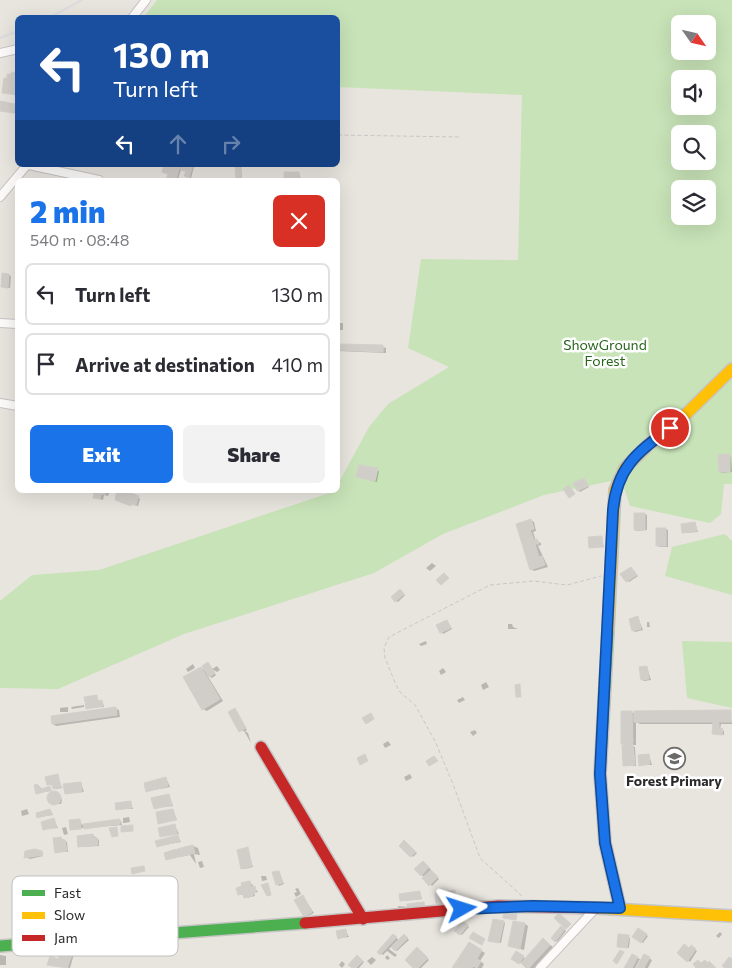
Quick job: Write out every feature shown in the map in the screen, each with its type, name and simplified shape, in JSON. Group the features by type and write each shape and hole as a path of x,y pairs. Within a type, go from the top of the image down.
{"street":[{"path":"134,15 146,0"},
{"path":"0,53 15,50"},
{"path":"16,178 26,167"},
{"path":"37,167 90,178"},
{"path":"0,196 15,179"},
{"path":"0,324 15,324"},
{"path":"620,908 605,843 600,774 609,570 615,490 625,468 648,445 683,417 732,369"},
{"path":"0,403 15,406"},
{"path":"261,747 364,919"},
{"path":"178,933 364,919 498,906 620,908 732,916"},
{"path":"540,968 595,909"}],"path":[{"path":"340,136 460,137"},
{"path":"533,906 480,858 435,741 415,705 400,692 396,685 385,658 384,648 389,637 490,585 534,581 554,585 578,584 599,577 609,570"}],"green space":[{"name":"ShowGround Forest","path":"157,0 732,0 732,484 724,484 721,514 710,523 630,506 621,479 544,495 443,534 374,573 184,634 58,689 0,688 0,601 32,575 99,570 329,493 340,493 340,480 369,427 388,404 449,367 408,348 421,259 518,260 522,95 340,87 340,15 146,15"},
{"path":"725,534 732,541 732,595 665,576 672,547"},
{"path":"682,641 732,642 732,708 687,698"}],"building":[{"path":"12,72 15,72 15,95 2,93 4,78 7,78 7,74"},
{"path":"0,101 15,104 14,113 0,111"},
{"path":"163,167 179,167 177,178 167,178 168,174 162,172"},
{"path":"181,167 192,167 189,178 184,176 186,171 180,170"},
{"path":"235,167 240,167 241,178 236,178"},
{"path":"284,172 299,172 299,178 284,178"},
{"path":"2,273 9,274 8,288 1,287"},
{"path":"340,344 383,345 383,352 340,350"},
{"path":"730,454 730,472 719,472 718,455"},
{"path":"359,465 378,468 375,481 356,477"},
{"path":"584,478 588,486 577,491 573,483"},
{"path":"569,485 575,494 569,498 563,489"},
{"path":"94,493 106,493 105,495 101,494 100,499 93,498"},
{"path":"117,493 130,493 139,496 136,505 131,504 131,506 115,500"},
{"path":"634,513 645,513 645,530 634,530"},
{"path":"531,519 534,529 530,530 534,540 537,539 539,544 535,544 539,557 542,556 545,565 530,570 516,524"},
{"path":"695,522 697,531 682,533 681,524"},
{"path":"656,528 666,528 666,546 656,546"},
{"path":"602,536 603,547 589,548 588,537"},
{"path":"631,567 637,575 626,582 620,574"},
{"path":"444,573 449,578 441,585 436,580"},
{"path":"400,589 404,594 395,602 391,597"},
{"path":"638,616 641,629 632,631 629,619"},
{"path":"447,620 451,628 440,633 436,625"},
{"path":"208,662 215,673 209,677 202,666"},
{"path":"647,666 649,679 641,680 639,667"},
{"path":"201,667 220,699 202,710 183,677"},
{"path":"520,684 521,697 516,697 515,685"},
{"path":"97,695 98,701 102,700 103,706 86,709 85,703 90,702 85,702 84,697"},
{"path":"116,707 117,715 52,724 51,716"},
{"path":"235,708 246,728 239,732 228,712"},
{"path":"731,710 731,722 634,722 634,711"},
{"path":"621,711 632,711 633,743 621,744"},
{"path":"371,713 374,719 366,724 362,718"},
{"path":"713,722 719,723 719,728 723,729 722,735 712,734"},
{"path":"633,744 635,765 623,766 622,745"},
{"path":"365,754 368,761 360,765 357,758"},
{"path":"649,754 650,764 639,766 638,755"},
{"path":"434,756 438,761 429,766 426,761"},
{"path":"58,774 61,787 53,789 52,784 47,785 45,777"},
{"path":"166,777 168,786 146,792 144,783"},
{"path":"81,782 82,792 65,794 63,784"},
{"path":"37,784 42,789 50,786 51,790 36,794 34,785"},
{"path":"54,791 59,793 61,798 59,803 54,805 49,803 47,798 49,793"},
{"path":"169,794 172,805 154,809 151,798"},
{"path":"131,801 132,808 116,810 115,803"},
{"path":"50,809 52,814 37,818 36,813"},
{"path":"173,809 176,820 158,824 156,812"},
{"path":"54,818 57,827 43,830 41,822"},
{"path":"80,819 81,829 70,830 69,820"},
{"path":"120,819 120,824 84,829 83,824"},
{"path":"175,824 177,834 160,837 158,828"},
{"path":"133,825 133,831 121,832 121,826"},
{"path":"117,827 118,836 112,837 109,828"},
{"path":"93,834 94,838 97,838 98,845 78,847 77,836"},
{"path":"178,835 180,841 157,847 155,841"},
{"path":"61,837 62,840 65,840 67,851 55,853 53,838"},
{"path":"404,840 416,852 410,857 399,846"},
{"path":"193,845 195,853 179,857 177,849"},
{"path":"248,847 252,866 241,869 237,850"},
{"path":"35,849 42,851 43,855 24,858 25,851"},
{"path":"176,849 178,857 166,860 164,853"},
{"path":"423,861 429,867 421,876 414,869"},
{"path":"144,866 145,871 132,874 131,868"},
{"path":"431,870 438,877 429,886 422,878"},
{"path":"279,871 283,883 276,885 272,872"},
{"path":"250,881 251,887 255,886 256,892 253,892 253,896 244,898 243,894 238,895 236,888 242,886 241,883"},
{"path":"268,883 271,895 267,896 261,885"},
{"path":"455,890 456,902 436,904 435,893"},
{"path":"420,891 421,899 400,901 399,894"},
{"path":"303,895 312,912 304,917 294,900"},
{"path":"424,902 425,909 407,911 407,904"},
{"path":"504,912 517,913 516,920 503,918"},
{"path":"559,913 571,924 566,929 554,918"},
{"path":"458,917 468,925 460,935 454,931 458,926 454,922"},
{"path":"493,919 504,921 499,943 488,941"},
{"path":"513,921 525,923 520,949 508,946"},
{"path":"561,926 565,929 555,942 551,938"},
{"path":"638,928 647,934 641,943 632,937"},
{"path":"346,929 347,936 338,939 336,931"},
{"path":"473,932 485,939 482,945 469,938"},
{"path":"393,934 397,937 380,955 377,952"},
{"path":"404,934 408,938 395,951 391,947"},
{"path":"618,934 629,935 627,948 617,947"},
{"path":"543,938 550,945 529,968 526,968 521,963"},
{"path":"469,942 482,950 477,959 481,961 477,968 473,966 472,968 452,968"},
{"path":"684,944 689,948 691,945 696,949 687,962 677,953"},
{"path":"417,947 428,958 418,968 413,968 405,960"},
{"path":"620,950 624,952 617,964 613,961"},
{"path":"516,951 524,956 519,964 511,959"},
{"path":"632,954 638,957 632,968 624,968"},
{"path":"644,954 650,957 644,968 636,968"},
{"path":"357,955 363,961 356,968 352,968 348,965"},
{"path":"50,956 58,959 59,956 72,956 67,968 47,965"},
{"path":"729,957 732,959 732,968 725,968 722,966"},
{"path":"698,960 701,963 705,960 708,963 709,961 716,968 696,968 693,964"}],"railway":[{"path":"54,15 82,0"},
{"path":"0,38 15,32"}],"traffic: fast":[{"path":"608,631 600,774 605,843 620,908"},
{"path":"178,933 305,923"},
{"path":"0,946 12,945"}],"traffic: slow":[{"path":"608,631 615,490 625,468 648,445 683,417 732,369"},
{"path":"597,908 732,916"}],"traffic: jam":[{"path":"261,747 363,919"},
{"path":"305,923 498,906 597,908"}],"place":[{"name":"Forest Primary","path":"674,758"}],"route":[{"path":"462,909 498,906 620,908 605,843 600,774 605,646 615,490 625,468 648,445 670,428"}]}
